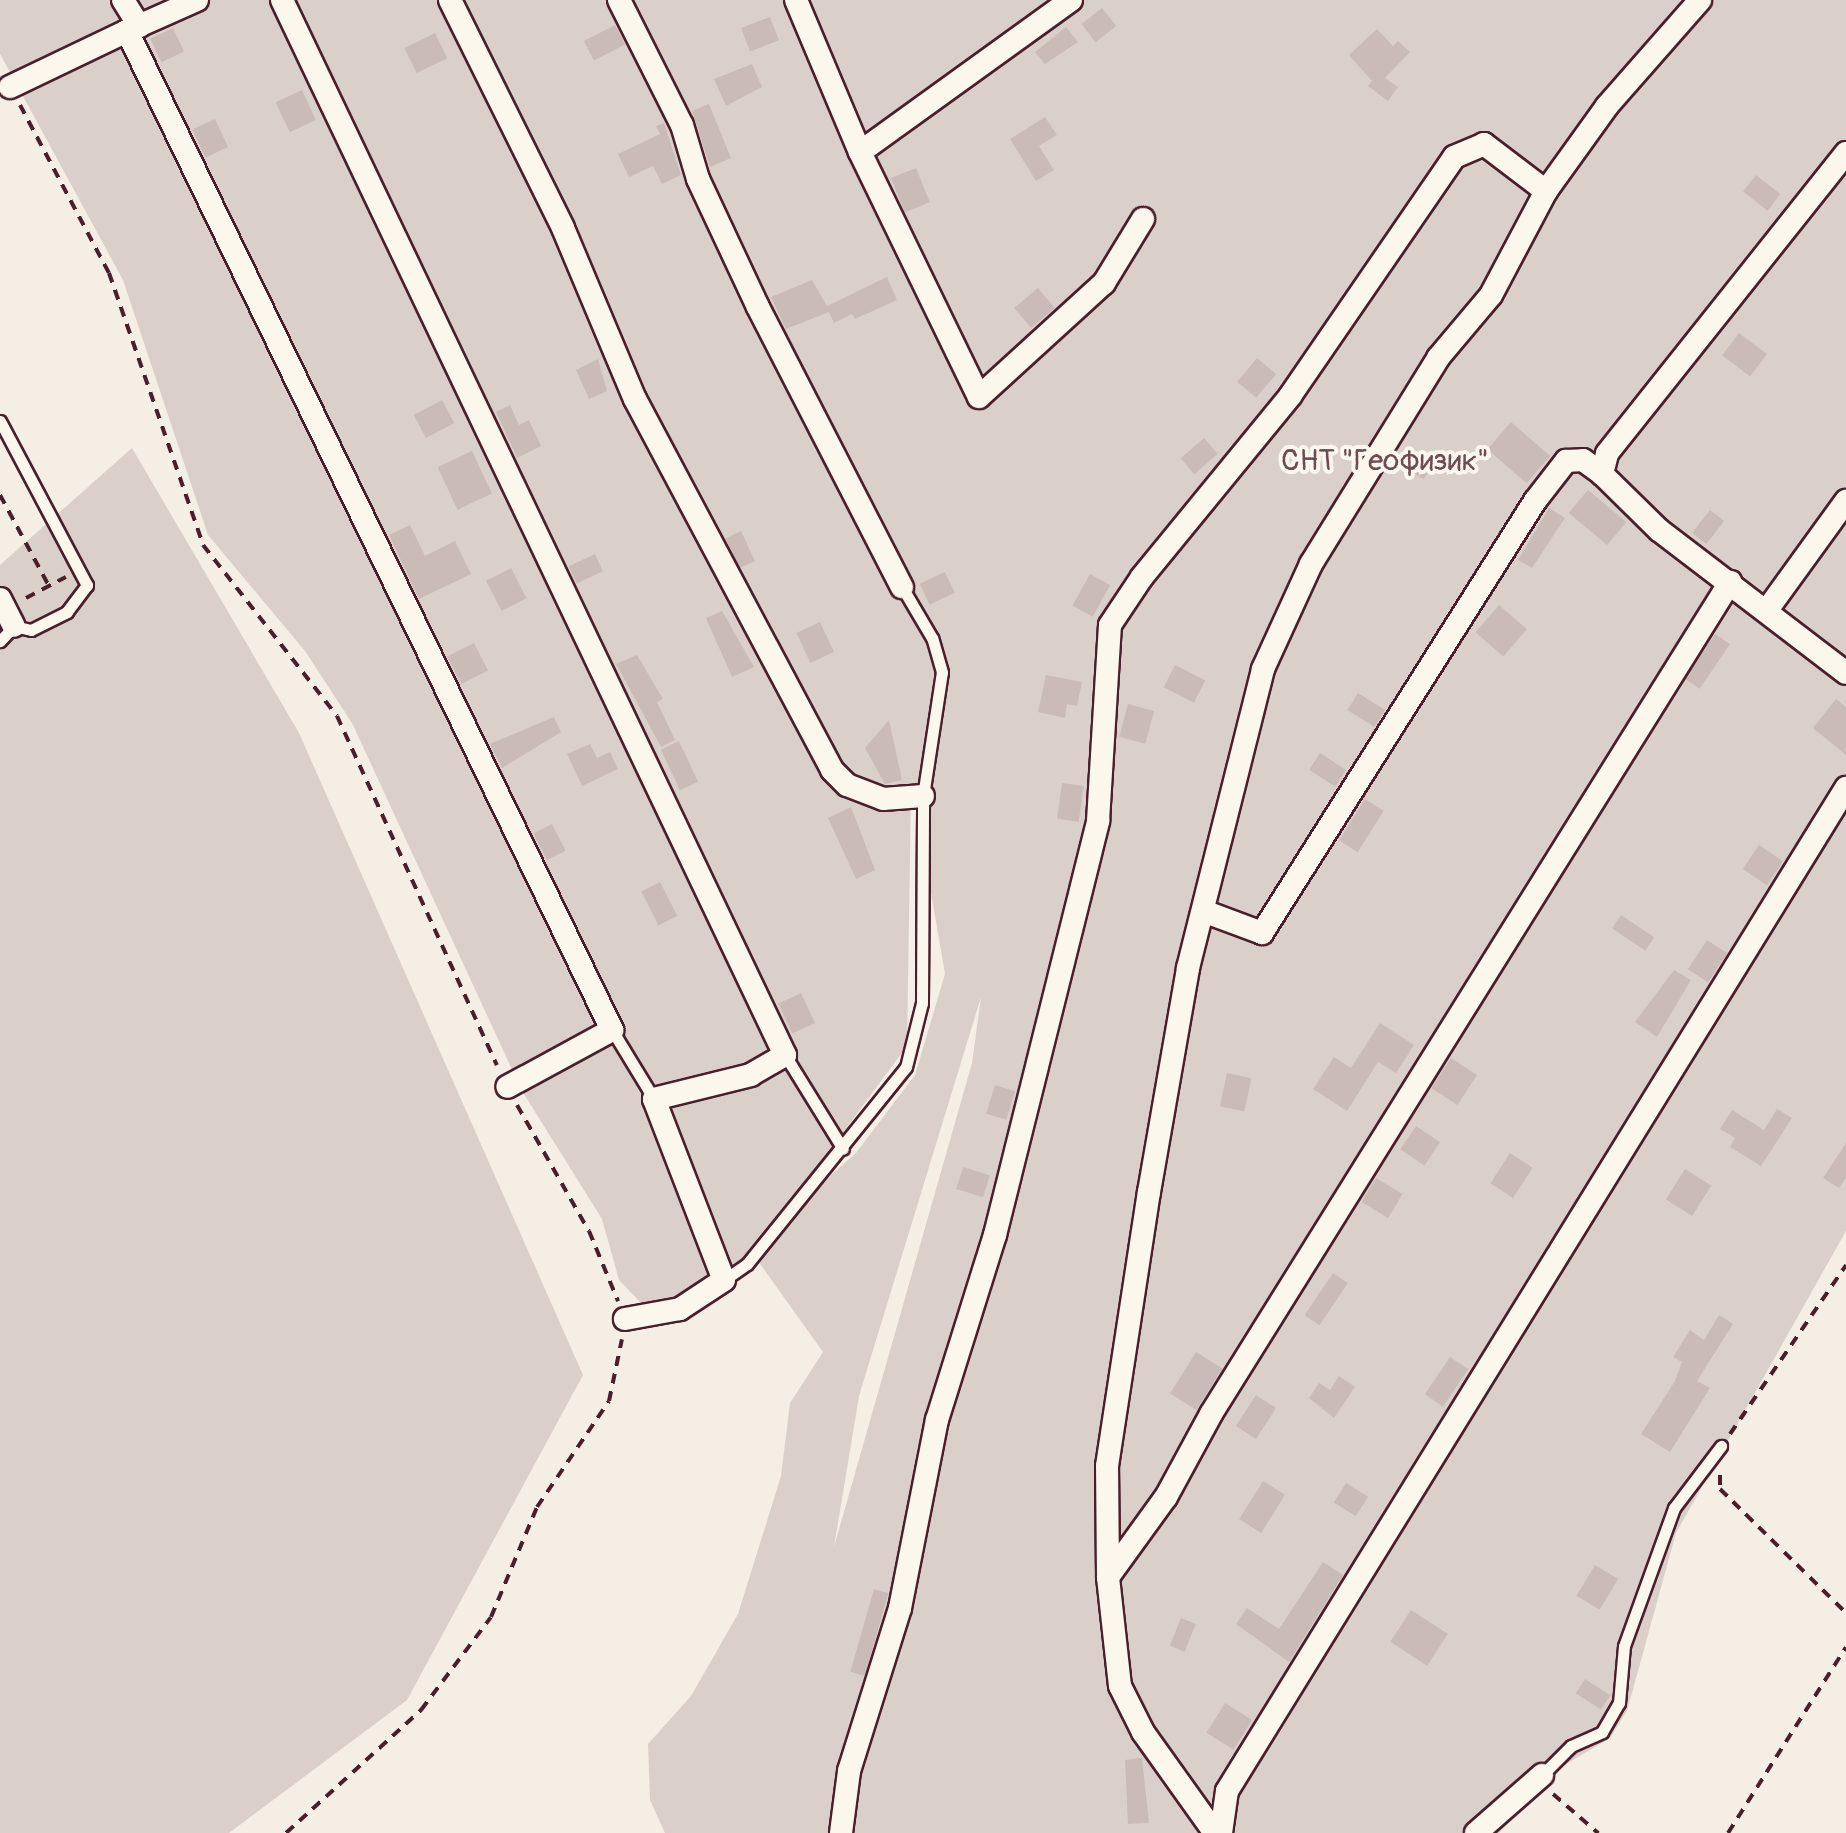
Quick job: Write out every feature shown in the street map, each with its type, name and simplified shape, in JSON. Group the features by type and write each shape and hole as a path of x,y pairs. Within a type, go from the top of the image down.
{"street":[{"path":"123,0 133,29 612,1030 507,1087"},
{"path":"10,88 197,0"},
{"path":"282,0 785,1055 751,1075 654,1099 724,1280 680,1309 625,1319"},
{"path":"450,0 563,228 635,399 832,770 847,785 883,799 923,796"},
{"path":"619,0 682,125 698,179 758,307 902,586"},
{"path":"796,0 860,152 978,397 1104,283 1143,219"},
{"path":"860,152 1071,0"},
{"path":"1218,1833 1144,1732 1120,1686 1108,1577 1107,1466 1162,1117 1203,911 1264,669 1311,564 1438,358 1491,294 1546,191 1607,106 1700,0"},
{"path":"841,1833 849,1771 900,1608 937,1420 995,1235 1098,821 1110,625 1142,577 1290,396 1454,158 1484,144 1546,191"},
{"path":"1602,474 1607,454 1844,161"},
{"path":"1203,911 1262,934 1536,501 1566,461 1583,460 1602,474 1660,530 1846,673"},
{"path":"1767,610 1846,501"},
{"path":"1108,1577 1166,1497 1212,1414 1730,582"},
{"path":"1218,1833 1228,1790 1846,788"},
{"path":"1476,1833 1542,1774"}],"lane":[{"path":"0,422 87,585 67,612 31,630 5,619"},
{"path":"724,1280 747,1264 906,1067 922,1003 923,796 942,672 932,638 902,586"},
{"path":"612,1030 654,1099"},
{"path":"785,1055 843,1149"},
{"path":"1542,1774 1571,1746 1602,1732 1619,1703 1624,1646 1674,1508 1721,1446"}],"path":[{"path":"10,88 108,273 203,546 337,716 507,1087 589,1230 625,1319 610,1400 538,1507 492,1617 420,1710 286,1833"},
{"path":"0,494 48,586"},
{"path":"5,619 48,586 79,570"},
{"path":"1846,1265 1721,1446 1720,1490 1846,1612"},
{"path":"1728,1833 1846,1647"},
{"path":"1542,1774 1555,1798 1598,1833"}],"green space":[{"name":"СНТ \"Геофизик\"","path":"0,0 1846,0 1846,1231 1676,1533 1627,1711 1610,1738 1558,1769 1499,1833 665,1833 650,1800 648,1744 691,1696 738,1614 781,1476 790,1403 823,1352 758,1261 796,1206 856,1153 915,1075 945,974 929,881 932,770 911,791 907,1046 750,1258 686,1297 642,1304 619,1280 602,1219 522,1091 352,723 305,651 208,535 123,280 0,54","holes":["981,997 972,1063 834,1547 859,1396"]},
{"path":"132,448 299,733 583,1375 407,1700 229,1833 0,1833 0,565"}],"building":[{"path":"1102,8 1116,26 1096,42 1082,24"},
{"path":"770,17 779,40 750,51 741,28"},
{"path":"615,25 625,45 594,60 584,41"},
{"path":"1066,27 1078,42 1045,64 1035,52"},
{"path":"173,28 184,52 161,62 150,39"},
{"path":"1377,29 1393,46 1398,41 1410,52 1385,78 1398,87 1388,101 1368,86 1372,81 1349,55"},
{"path":"435,33 447,58 417,73 404,48"},
{"path":"752,64 762,87 726,106 714,79"},
{"path":"302,90 316,120 290,132 276,102"},
{"path":"709,104 731,158 710,167 692,111"},
{"path":"1045,117 1057,135 1039,146 1054,170 1036,181 1010,139"},
{"path":"215,119 228,147 205,158 192,130"},
{"path":"664,123 681,175 662,184 653,166 629,177 618,154 660,134 656,126"},
{"path":"916,168 930,202 905,212 891,178"},
{"path":"1756,175 1780,194 1767,211 1743,192"},
{"path":"887,277 897,300 855,319 852,314 834,323 829,312 786,329 771,297 812,280 827,306"},
{"path":"1038,288 1055,308 1031,328 1014,308"},
{"path":"1739,333 1767,354 1750,376 1722,355"},
{"path":"1257,358 1276,374 1256,398 1237,382"},
{"path":"598,359 607,391 589,399 576,370"},
{"path":"442,400 454,423 426,438 414,415"},
{"path":"510,405 519,425 529,420 541,446 517,458 496,412"},
{"path":"1511,422 1550,456 1527,483 1487,449"},
{"path":"1204,438 1218,454 1194,474 1181,458"},
{"path":"1407,447 1434,463 1424,479 1397,463"},
{"path":"472,451 492,494 457,510 438,467"},
{"path":"1588,490 1626,522 1607,545 1569,513"},
{"path":"1549,508 1565,518 1532,568 1518,560"},
{"path":"1710,510 1724,521 1706,544 1692,533"},
{"path":"410,525 425,556 455,541 471,574 419,599 389,535"},
{"path":"741,531 755,561 740,568 726,538"},
{"path":"595,554 603,571 577,583 569,566"},
{"path":"511,568 526,598 501,611 486,581"},
{"path":"945,572 955,593 929,605 920,584"},
{"path":"1090,574 1110,585 1093,617 1073,605"},
{"path":"1499,605 1527,629 1503,656 1475,632"},
{"path":"722,611 754,667 732,677 706,618"},
{"path":"820,622 834,652 810,663 796,633"},
{"path":"1715,634 1730,644 1700,689 1685,679"},
{"path":"474,643 488,671 461,684 447,657"},
{"path":"637,655 663,699 657,702 675,740 661,747 616,664"},
{"path":"1175,665 1205,680 1194,703 1164,687"},
{"path":"1046,675 1082,682 1077,706 1067,704 1065,718 1038,712"},
{"path":"1358,693 1385,710 1375,727 1347,710"},
{"path":"1836,699 1846,707 1846,755 1813,728"},
{"path":"1128,704 1154,711 1145,744 1119,737"},
{"path":"554,717 561,732 502,768 490,744"},
{"path":"889,720 902,780 885,784 865,748"},
{"path":"679,741 698,782 680,790 661,749"},
{"path":"590,744 597,758 610,752 618,769 582,786 567,754"},
{"path":"1320,753 1346,770 1335,787 1309,770"},
{"path":"1062,783 1084,786 1079,822 1057,819"},
{"path":"1365,799 1384,811 1358,852 1339,841"},
{"path":"851,807 875,870 856,879 828,818"},
{"path":"552,824 566,851 547,860 533,834"},
{"path":"1759,845 1783,861 1767,885 1743,869"},
{"path":"660,882 677,916 659,925 641,892"},
{"path":"1621,915 1654,937 1645,951 1612,928"},
{"path":"1707,940 1727,953 1708,982 1688,969"},
{"path":"1674,970 1691,980 1657,1037 1635,1022"},
{"path":"801,993 815,1023 792,1033 778,1004"},
{"path":"1380,1023 1414,1045 1396,1073 1378,1062 1347,1111 1313,1089 1334,1057 1351,1068"},
{"path":"1451,1058 1477,1075 1457,1105 1431,1088"},
{"path":"1227,1073 1251,1078 1244,1111 1220,1106"},
{"path":"995,1085 1015,1091 1006,1120 986,1114"},
{"path":"1777,1109 1792,1118 1761,1166 1730,1147 1735,1138 1720,1129 1732,1110 1764,1130"},
{"path":"1416,1126 1440,1142 1424,1165 1400,1149"},
{"path":"1846,1143 1846,1178 1839,1188 1823,1178"},
{"path":"1510,1153 1533,1168 1513,1198 1490,1183"},
{"path":"963,1167 990,1175 983,1197 956,1189"},
{"path":"1685,1169 1711,1185 1692,1216 1666,1200"},
{"path":"1376,1178 1403,1194 1388,1218 1362,1202"},
{"path":"1333,1273 1348,1283 1319,1325 1304,1315"},
{"path":"1719,1315 1733,1324 1697,1381 1710,1388 1670,1452 1641,1434 1675,1381 1682,1362 1673,1357 1690,1330 1704,1340"},
{"path":"1196,1352 1222,1368 1196,1410 1170,1394"},
{"path":"1450,1357 1468,1369 1443,1407 1425,1394"},
{"path":"1339,1376 1355,1387 1334,1418 1309,1398 1319,1383 1330,1390"},
{"path":"1256,1395 1276,1408 1256,1439 1236,1426"},
{"path":"1263,1481 1285,1495 1261,1533 1239,1519"},
{"path":"1346,1483 1368,1497 1356,1516 1334,1503"},
{"path":"1323,1562 1343,1575 1289,1662 1236,1624 1247,1608 1279,1629"},
{"path":"1595,1565 1618,1579 1600,1610 1576,1596"},
{"path":"874,1589 888,1593 865,1676 850,1672"},
{"path":"1411,1610 1448,1634 1427,1666 1390,1642"},
{"path":"1181,1618 1196,1624 1185,1652 1170,1646"},
{"path":"1585,1679 1610,1695 1601,1710 1576,1693"},
{"path":"1225,1703 1252,1720 1234,1750 1206,1733"},
{"path":"1142,1758 1149,1823 1128,1824 1125,1760"}]}
